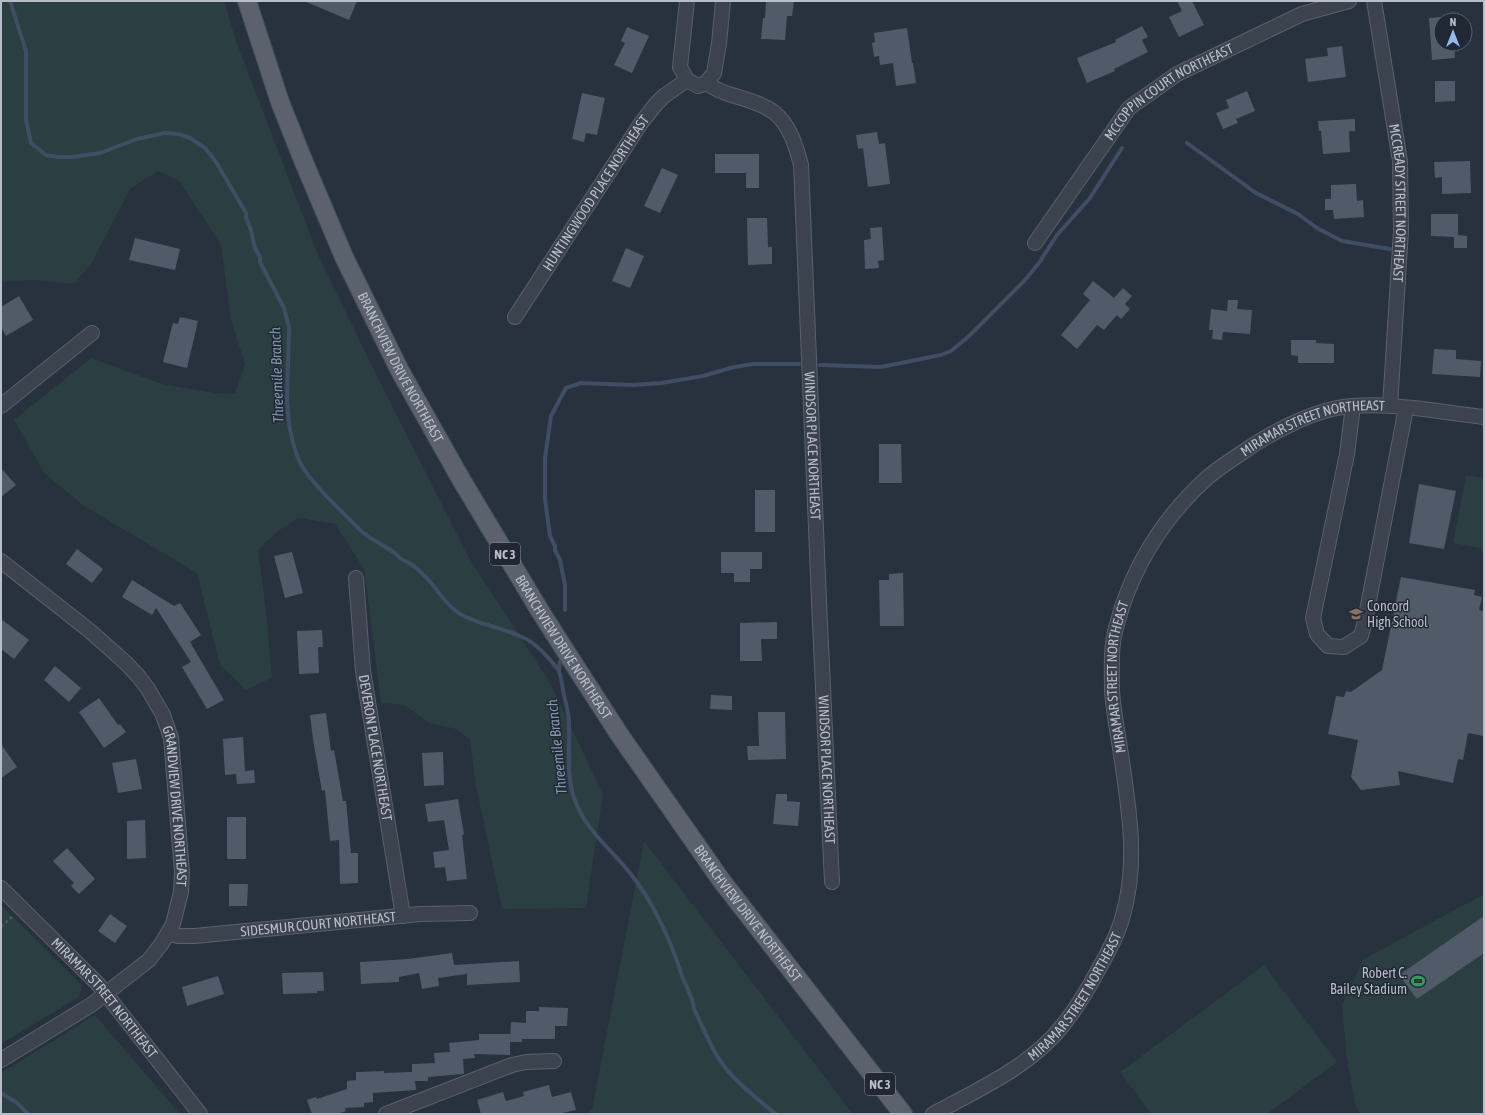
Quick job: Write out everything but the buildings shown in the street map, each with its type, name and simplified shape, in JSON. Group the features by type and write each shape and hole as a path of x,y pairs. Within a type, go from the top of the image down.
{"main road":[{"name":"BRANCHVIEW DRIVE NORTHEAST","path":"247,1 280,102 344,257 400,371 462,481 536,605 619,734 716,874 903,1114"}],"street":[{"path":"687,1 680,68 687,80"},
{"path":"706,83 714,73 719,44 723,1"},
{"name":"MCCOPPIN COURT NORTHEAST","path":"1035,243 1129,108 1177,74 1302,14 1349,1"},
{"name":"MCCREADY STREET NORTHEAST","path":"1374,1 1400,161 1401,232 1390,406"},
{"name":"WINDSOR PLACE NORTHEAST","path":"687,80 698,86 706,83 721,91 750,101 774,112 785,123 791,135 801,165 832,882"},
{"name":"HUNTINGWOOD PLACE NORTHEAST","path":"515,317 641,123 664,96 687,80"},
{"path":"1,406 92,333"},
{"path":"1353,406 1347,454 1313,618 1317,634 1328,646 1344,647 1360,636 1363,629 1406,408"},
{"name":"MIRAMAR STREET NORTHEAST","path":"934,1114 998,1079 1039,1050 1057,1032 1083,998 1113,943 1121,922 1128,890 1132,853 1130,810 1112,693 1113,642 1115,630 1129,586 1157,536 1175,510 1209,476 1259,441 1313,414 1353,406 1390,406 1484,417"},
{"name":"GRANDVIEW DRIVE NORTHEAST","path":"1,561 90,632 127,664 140,677 148,689 163,715 171,738 182,872 181,892 173,924 168,934 149,960 91,1005 1,1060"},
{"name":"DEVERON PLACE NORTHEAST","path":"356,578 363,671 403,916"},
{"name":"MIRAMAR STREET NORTHEAST","path":"1,888 106,993 146,1047 200,1114"},
{"name":"SIDESMUR COURT NORTHEAST","path":"168,934 178,936 195,936 403,916 470,913"},
{"path":"386,1114 512,1065 526,1062 554,1061"}],"path":[{"path":"1,927 14,914"}],"shaded area":[{"path":"1,1 224,1 236,41 318,255 469,558 549,681 603,794 586,908 502,909 476,786 470,740 456,729 429,723 404,705 381,703 364,569 335,524 298,518 278,531 258,550 266,610 272,678 246,690 220,665 197,573 84,506 44,473 14,420 91,358 162,384 216,393 235,394 245,364 231,320 221,245 179,181 158,171 130,189 93,261 74,284 34,280 1,282"},
{"path":"1466,475 1484,478 1484,549 1453,543"},
{"path":"644,841 853,1114 586,1114 592,1109"},
{"name":"Robert C. Bailey Stadium","path":"1484,894 1484,1114 1360,1114 1355,1104 1346,1053 1342,1004 1364,959"},
{"path":"1,905 82,986 79,997 1,1044"},
{"path":"1264,965 1337,1062 1267,1114 1151,1114 1120,1072"},
{"path":"95,1015 180,1114 1,1114 1,1073"}],"waterway":[{"name":"Threemile Branch","path":"10,1 26,51 26,120 31,143 46,155 72,157 100,153 137,139 165,133 179,134 190,138 205,148 216,162 246,213 246,218 250,227 255,248 260,257 260,262 284,308 289,327 287,401 289,424 295,450 302,466 319,488 360,530 395,553 399,558 416,568 456,611 467,618 506,631 527,640 541,650 557,668 561,678 568,716 570,780 574,798 579,809 591,829 630,873 653,908 672,948 694,1005 694,1009 717,1056 726,1069 739,1083 776,1114"},
{"path":"1187,143 1256,193 1298,214 1317,228 1342,241 1390,249"},
{"path":"820,365 881,367 941,355 951,351 969,336 1024,281 1039,263 1057,235 1090,198 1122,148"},
{"path":"565,610 565,585 560,560 550,536 545,499 545,458 551,416 566,388 581,383 633,385 661,383 703,376 734,367 753,364 799,364"},
{"name":"Threemile Branch","path":"559,670 560,662"},
{"path":"1,1093 17,1103 28,1114"}],"place":[{"name":"Concord High School","path":"1356,614"},
{"name":"Robert C. Bailey Stadium","path":"1418,981"}]}
